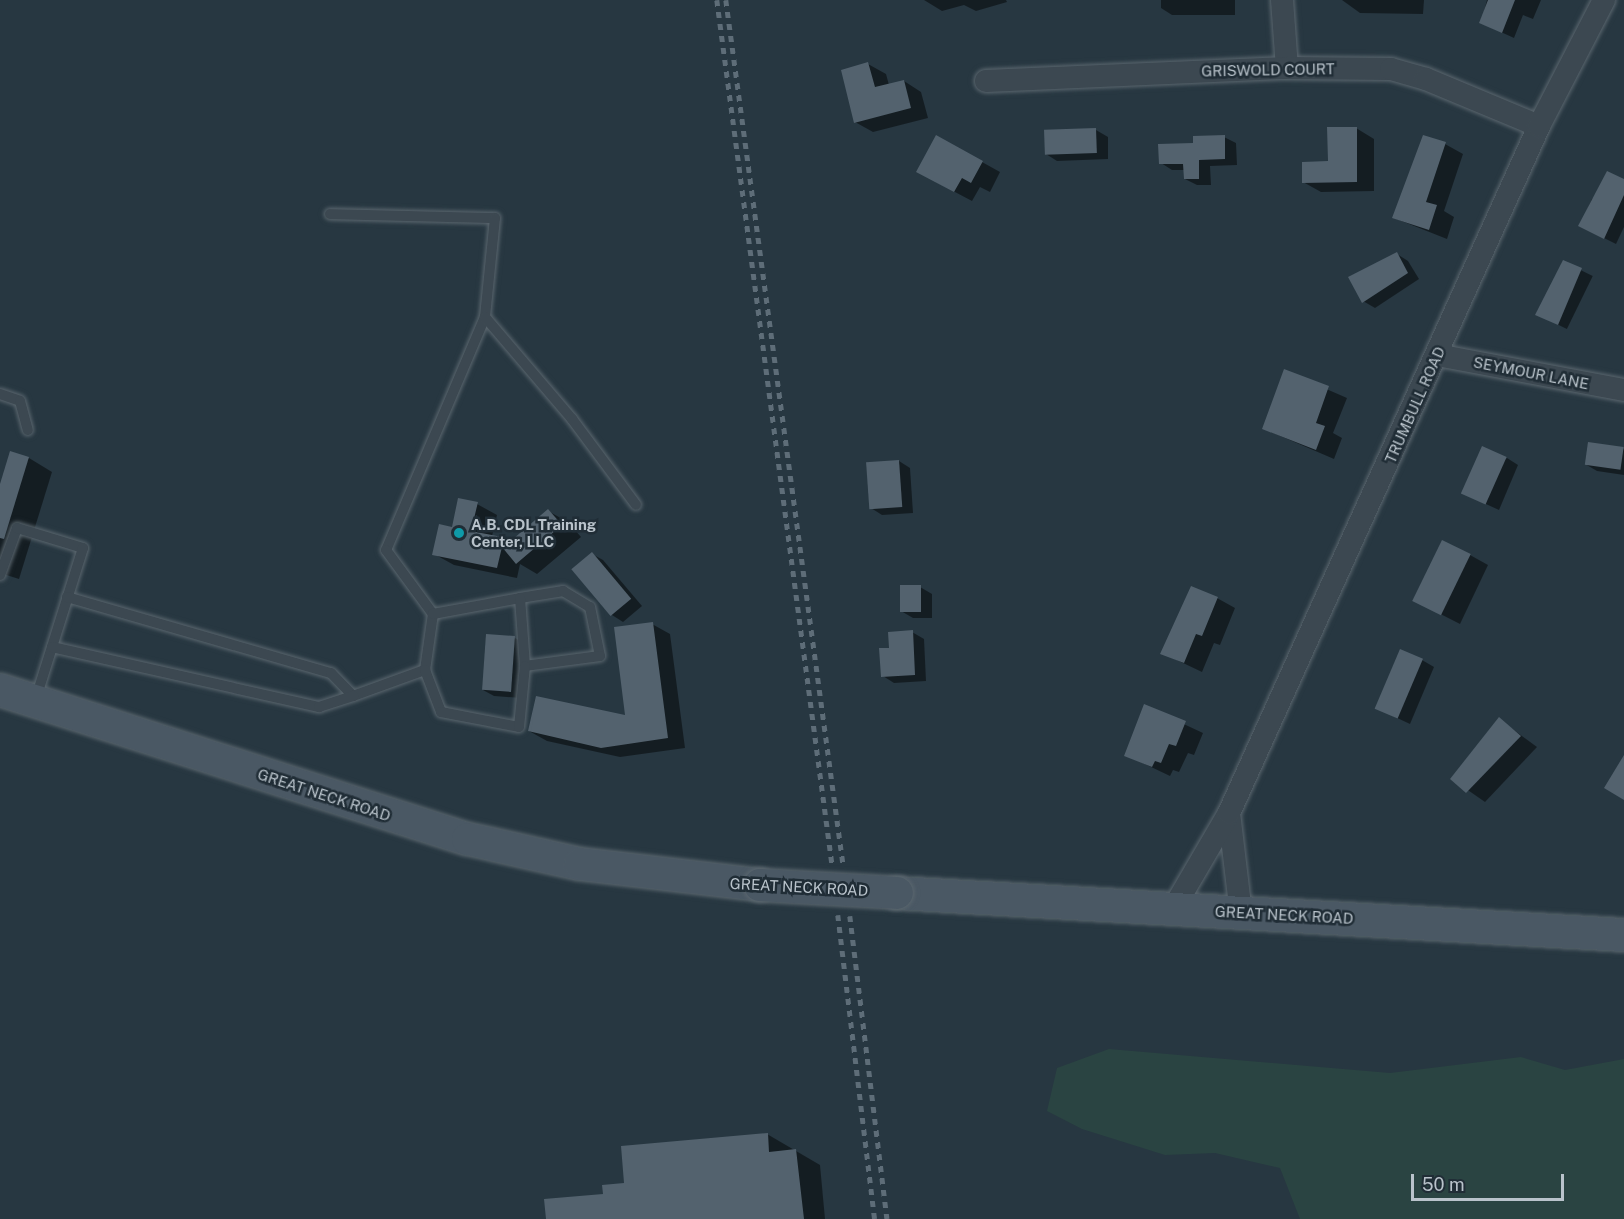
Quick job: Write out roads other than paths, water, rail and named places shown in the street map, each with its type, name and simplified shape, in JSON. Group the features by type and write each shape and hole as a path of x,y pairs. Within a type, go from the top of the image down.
{"main road":[{"name":"GREAT NECK ROAD","path":"0,690 468,839 580,864 760,885 1624,935"}],"street":[{"path":"1282,0 1287,68"},
{"name":"TRUMBULL ROAD","path":"1173,909 1229,813 1539,126 1604,0"},
{"name":"GRISWOLD COURT","path":"986,81 1287,68 1391,69 1426,79 1539,126"},
{"name":"SEYMOUR LANE","path":"1437,356 1624,390"},
{"path":"1229,813 1241,913"}],"lane":[{"path":"330,214 495,218 485,317 386,550 434,614 424,670 441,712 519,727 525,666 520,598"},
{"path":"485,317 572,419 636,505"},
{"path":"0,394 20,401 28,430"},
{"path":"0,574 17,528 83,548 34,701"},
{"path":"434,614 563,591 590,607 600,656 525,666"},
{"path":"68,597 331,673 353,696"},
{"path":"52,647 319,706 424,670"}],"railway":[{"path":"717,0 832,863"},
{"path":"726,0 843,863"},
{"path":"838,915 875,1219"},
{"path":"850,916 887,1219"}],"place":[{"name":"A.B. CDL Training Center, LLC","path":"459,533"}]}
